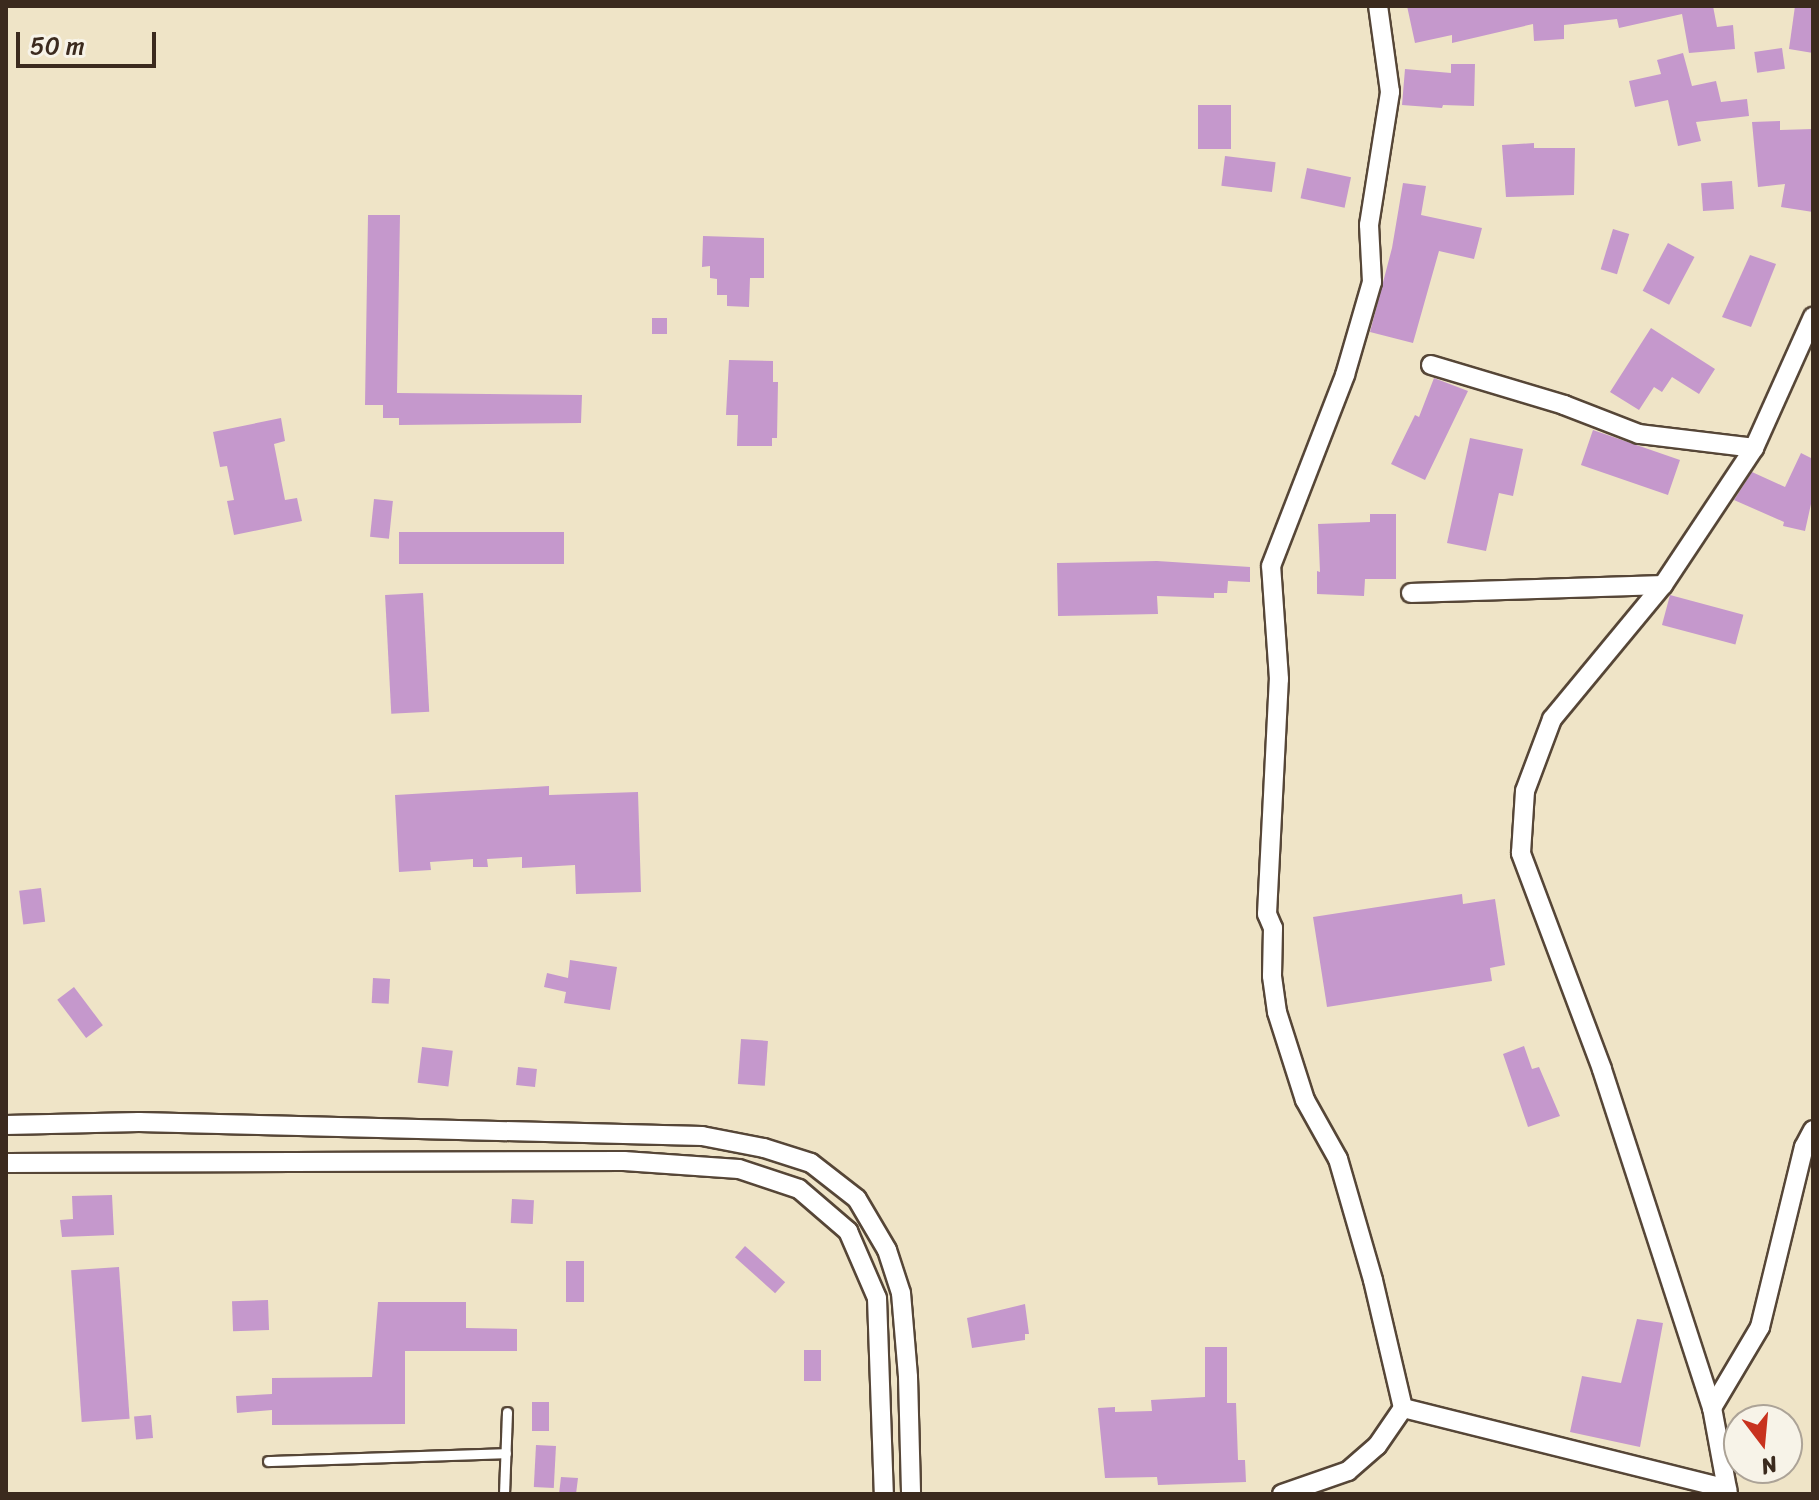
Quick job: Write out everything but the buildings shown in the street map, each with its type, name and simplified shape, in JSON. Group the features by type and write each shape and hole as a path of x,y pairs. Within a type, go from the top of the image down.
{"street":[{"path":"1282,1494 1348,1471 1377,1446 1403,1408 1373,1280 1338,1159 1305,1100 1277,1012 1272,976 1273,928 1267,905 1279,679 1271,566 1345,375 1372,282 1369,225 1390,92 1378,6"},
{"path":"1403,1408 1728,1492 1712,1408 1602,1069 1521,853 1525,791 1552,719 1663,585 1754,448 1813,317"},
{"path":"1431,365 1564,405 1639,434 1754,448"},
{"path":"1411,593 1663,585"},
{"path":"6,1125 139,1122 702,1136 764,1148 811,1163 857,1199 887,1250 901,1293 908,1377 911,1494"},
{"path":"1712,1408 1760,1327 1804,1147 1813,1130"},
{"path":"6,1163 624,1161 739,1169 799,1189 848,1231 877,1298 884,1494"}],"lane":[{"path":"504,1494 507,1412"},
{"path":"268,1461 506,1453"}]}
